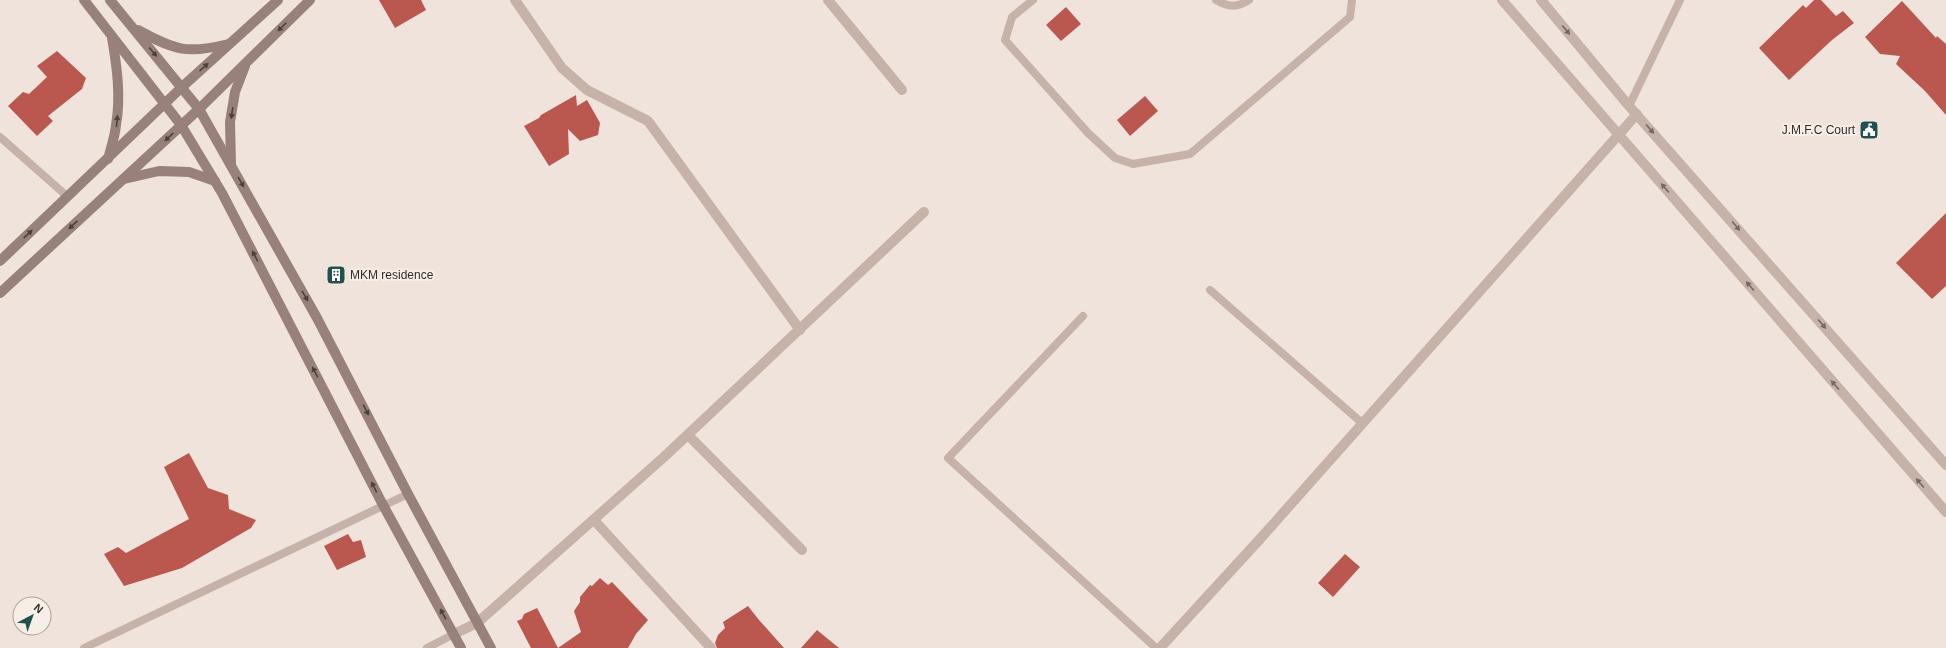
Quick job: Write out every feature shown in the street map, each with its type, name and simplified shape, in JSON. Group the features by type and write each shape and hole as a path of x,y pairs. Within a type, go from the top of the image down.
{"main road":[{"path":"84,0 181,125 215,181 383,505 461,648"},
{"path":"110,0 199,109 318,318 408,494 491,648"},
{"path":"0,261 182,87 278,0"},
{"path":"0,293 199,109 310,0"},
{"path":"133,27 163,44 185,50 204,50 230,44"},
{"path":"108,159 116,126 118,103 118,70 112,36"},
{"path":"231,165 230,122 235,92 247,62"},
{"path":"124,179 159,171 189,172 215,181"}],"street":[{"path":"515,0 562,68 587,90 648,121 800,330"},
{"path":"828,0 902,90"},
{"path":"1502,0 1946,512"},
{"path":"1540,0 1629,106 1946,465"},
{"path":"1160,648 1260,539 1637,114"},
{"path":"454,634 477,623 594,520 688,435 924,212"},
{"path":"688,435 802,550"},
{"path":"594,520 711,648"}],"lane":[{"path":"1033,0 1012,17 1005,40 1088,133 1115,158 1132,164 1190,154 1350,17 1352,0"},
{"path":"1216,0 1225,6 1240,6 1249,0"},
{"path":"1629,106 1680,0"},
{"path":"0,137 68,197"},
{"path":"1210,290 1362,423"},
{"path":"1082,316 948,458 1156,648"},
{"path":"84,648 408,494"},
{"path":"427,648 454,634"}],"building":[{"path":"379,0 421,0 426,10 395,28"},
{"path":"1814,0 1821,0 1836,16 1843,11 1854,23 1832,40 1789,80 1759,48 1803,5 1806,8"},
{"path":"1902,1 1936,38 1937,36 1946,44 1946,115 1925,91 1896,64 1900,56 1880,54 1865,37"},
{"path":"1066,7 1081,24 1061,41 1046,25"},
{"path":"57,51 86,78 82,89 48,116 53,121 37,136 8,106 23,92 29,94 47,77 37,66"},
{"path":"576,95 577,106 587,100 600,123 598,135 580,141 568,129 569,154 549,166 524,126"},
{"path":"1145,96 1158,111 1130,136 1117,120"},
{"path":"1946,213 1946,286 1932,299 1896,263"},
{"path":"189,453 208,488 228,495 229,509 256,520 251,528 182,568 124,586 104,554 118,547 126,553 189,519 164,467"},
{"path":"348,534 353,542 361,540 366,557 337,570 324,546"},
{"path":"1345,554 1360,567 1333,597 1318,583"},
{"path":"600,578 608,585 612,582 648,620 636,634 628,648 558,648 581,632 574,611 580,602 580,597 590,585 592,586"},
{"path":"748,606 784,648 717,648 715,643 718,635 725,628 723,622"},
{"path":"537,608 558,648 531,648 517,621 522,619 524,614"},
{"path":"817,630 839,648 801,648"}],"place":[{"name":"J.M.F.C Court","path":"1869,130"},
{"name":"MKM residence","path":"336,275"}]}
